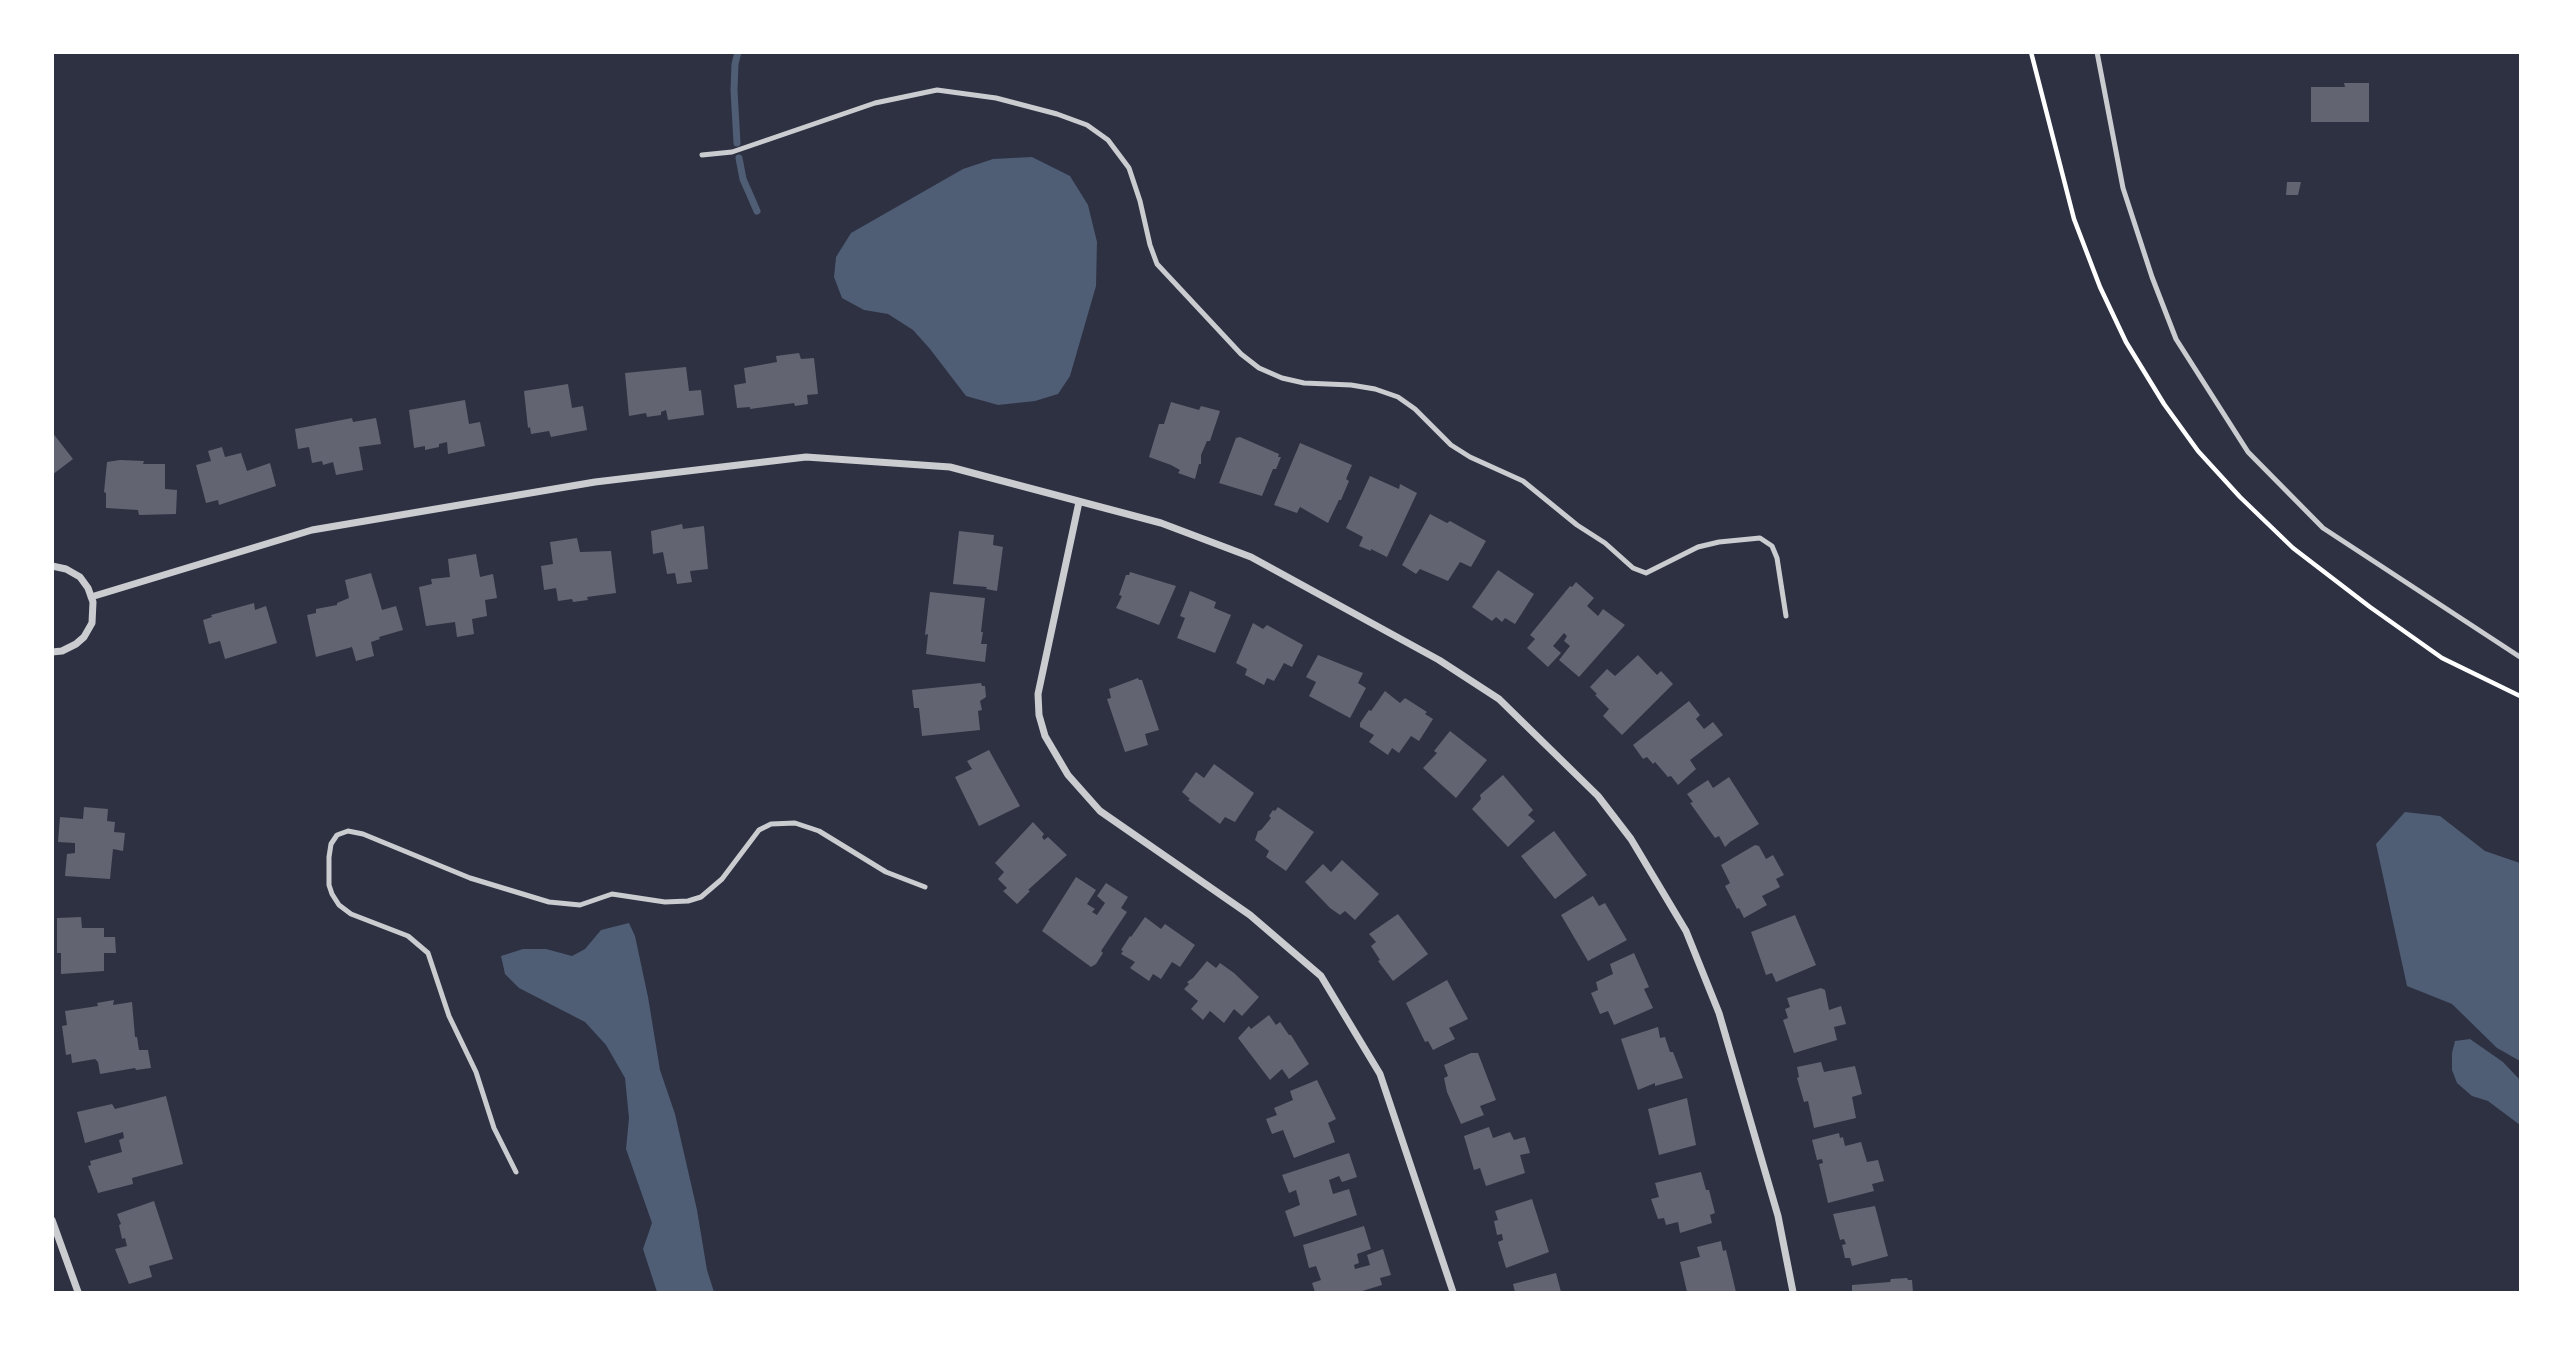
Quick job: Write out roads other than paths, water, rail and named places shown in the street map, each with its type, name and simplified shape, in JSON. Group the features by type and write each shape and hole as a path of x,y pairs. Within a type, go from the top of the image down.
{"street":[{"path":"91,597 312,530 595,482 806,457 950,467 1161,523 1251,557 1439,660 1499,699 1598,796 1631,839 1686,931 1720,1013 1778,1216 1793,1293"},
{"path":"1079,502 1038,694 1039,715 1045,736 1068,775 1100,811 1250,915 1321,976 1380,1074 1453,1293"},
{"path":"52,566 66,569 80,577 93,602 92,622 84,637 62,651 52,652"},
{"path":"52,1220 78,1293"}],"lane":[{"path":"2097,52 2123,188 2152,277 2176,339 2248,452 2323,528 2521,657"},
{"path":"702,155 732,152 874,103 937,90 1006,101 1087,125 1108,140 1129,168 1157,264 1241,354 1259,368 1293,380 1375,389 1398,397 1415,409 1451,445 1470,457 1523,481 1577,525 1605,543 1633,568 1646,573 1698,547 1760,538 1772,546 1777,558 1786,616"},
{"path":"516,1172 494,1128 476,1072 449,1016 428,953 408,936 351,914 339,905 332,894 329,885 329,857 331,845 337,835 348,831 363,834 470,878 548,902 580,905 612,894 666,902 688,901 701,897 722,879 759,831 771,824 795,822 820,831 886,872 925,887"}],"water":[{"path":"1032,157 1070,176 1088,205 1097,242 1096,286 1070,376 1058,394 1035,401 998,405 966,396 913,330 888,314 864,310 842,298 834,277 836,257 851,233 963,169 993,159"},
{"path":"2405,812 2440,816 2485,851 2520,863 2520,1061 2497,1048 2452,1004 2407,986 2376,844"},
{"path":"629,923 635,936 660,1070 675,1114 697,1210 707,1270 714,1292 657,1292 643,1249 652,1223 626,1149 629,1118 625,1078 606,1045 585,1022 519,988 505,974 501,956 523,949 546,949 572,956 585,949 601,930"},
{"path":"2470,1039 2503,1062 2520,1080 2520,1125 2488,1101 2472,1096 2457,1083 2452,1070 2455,1041"}],"waterway":[{"path":"737,143 734,90 738,52"},
{"path":"739,158 743,179 757,211"}]}
